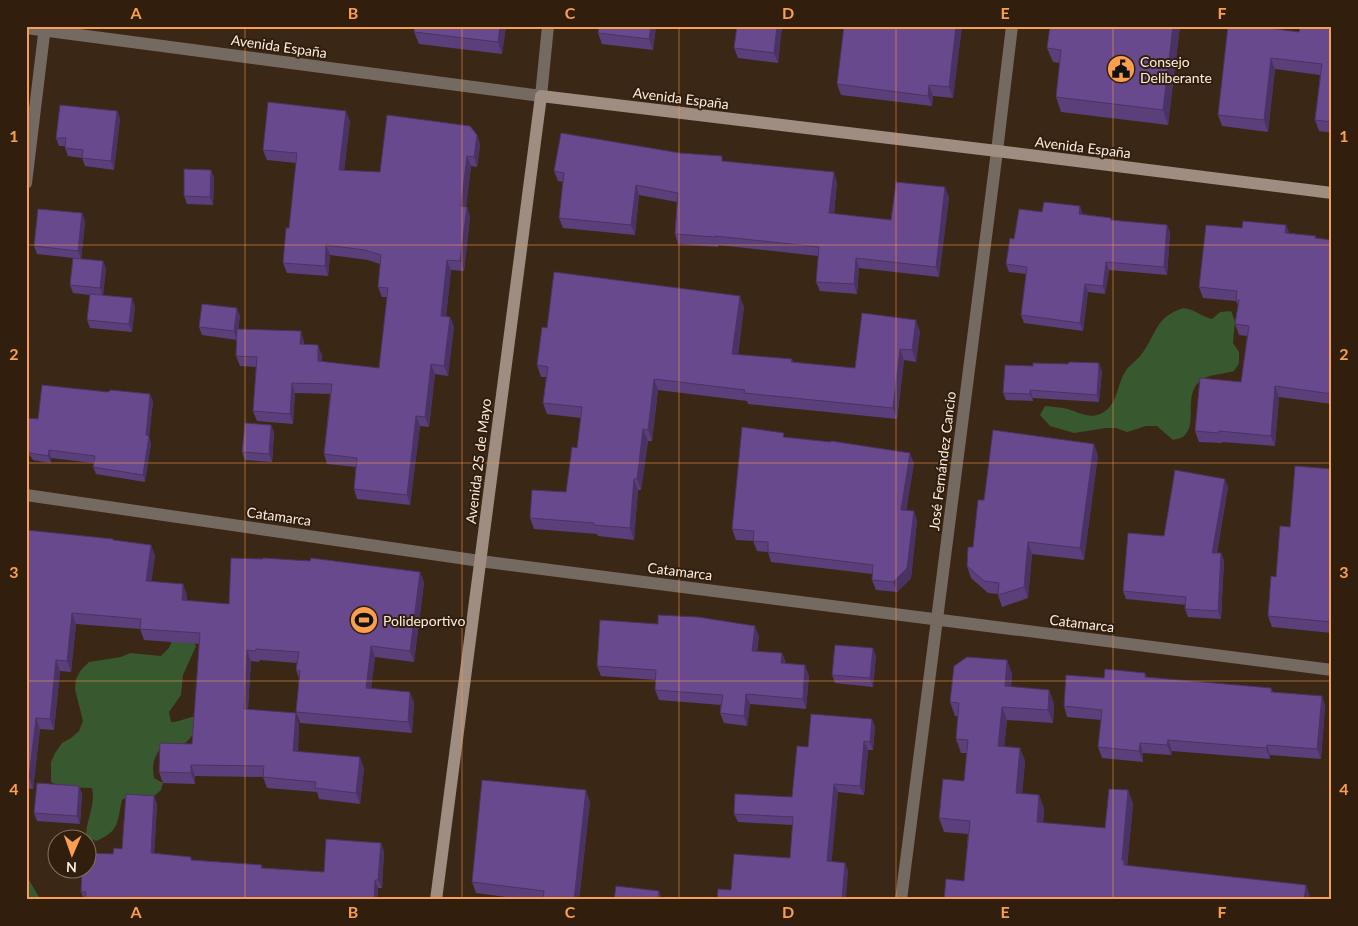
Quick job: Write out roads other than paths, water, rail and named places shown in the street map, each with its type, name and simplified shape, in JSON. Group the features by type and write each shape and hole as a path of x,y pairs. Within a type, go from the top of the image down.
{"main road":[{"name":"Avenida España","path":"541,96 1332,194"},
{"name":"Avenida 25 de Mayo","path":"436,900 541,96"}],"street":[{"name":"Avenida 25 de Mayo","path":"541,96 548,26"},
{"name":"José Fernández Cancio","path":"901,900 1012,26"},
{"name":"Avenida España","path":"26,28 45,28 541,96"},
{"path":"26,183 45,28"},
{"name":"Catamarca","path":"26,494 480,561 1332,670"}],"place":[{"name":"Consejo Deliberante","path":"1121,69"},
{"name":"Polideportivo","path":"364,620"}]}
